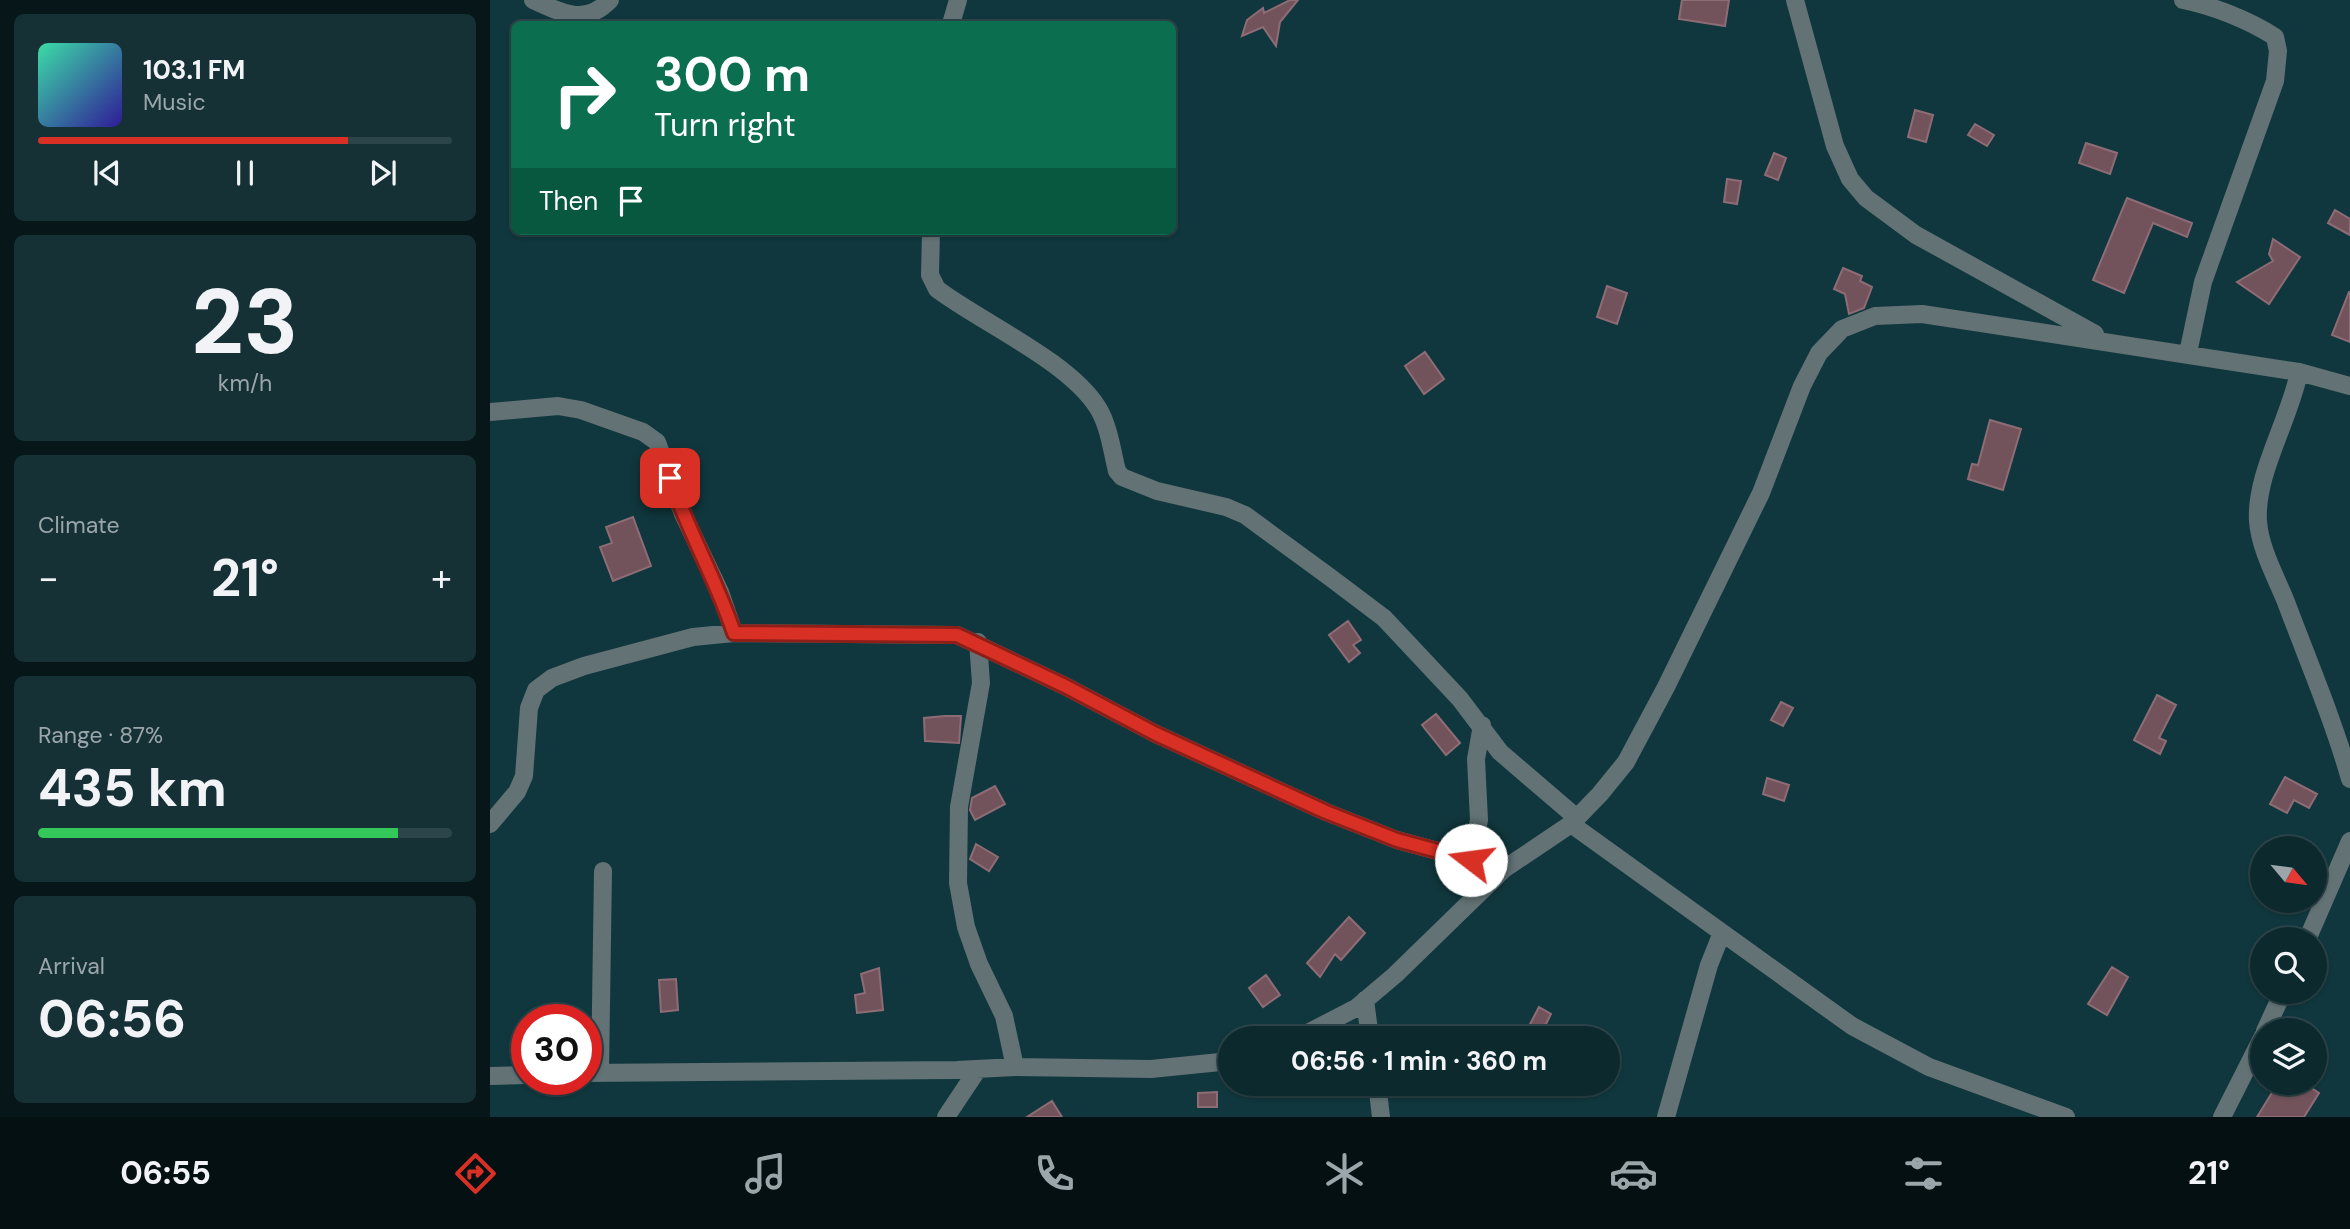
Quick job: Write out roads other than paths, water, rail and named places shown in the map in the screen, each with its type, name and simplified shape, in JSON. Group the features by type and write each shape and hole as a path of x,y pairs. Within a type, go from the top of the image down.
{"street":[{"path":"533,0 574,17 601,9 610,0"},
{"path":"952,21 958,0"},
{"path":"1796,0 1835,146 1850,178 1866,198 1916,235 2105,340"},
{"path":"2183,0 2201,4 2262,29 2274,37 2278,51 2275,81 2203,282 2188,353"},
{"path":"931,235 930,275 937,289 1056,367 1084,391 1099,410 1117,471 1122,477 1157,491 1226,508 1268,531 1384,618 1482,725 1500,752 1574,821 1721,935 1852,1026 1928,1067 2066,1117"},
{"path":"1319,1026 1365,1000 1504,869 1574,821 1626,761 1645,728 1761,493 1802,386 1819,353 1842,329 1875,316 1922,314 2188,353 2299,372 2350,386"},
{"path":"2299,372 2295,395 2264,481 2258,522 2268,559 2338,735 2350,779"},
{"path":"490,412 558,406 581,410 643,432 657,442 682,514 720,592 734,633"},
{"path":"490,824 517,792 524,776 526,725 536,690 552,678 584,666 693,637 734,633 957,635 978,642 1156,734 1326,812 1397,840 1504,869"},
{"path":"978,642 981,683 958,807 958,883 966,927 979,964 1004,1016 1015,1067"},
{"path":"1471,860 1479,820 1476,759 1482,725"},
{"path":"2313,927 2350,841"},
{"path":"596,1004 603,871"},
{"path":"1666,1117 1709,965 1721,935"},
{"path":"1365,1000 1368,1026"},
{"path":"602,1073 1015,1067 1151,1069 1218,1062"},
{"path":"2222,1117 2250,1062"},
{"path":"946,1117 978,1069"},
{"path":"490,1076 511,1075"},
{"path":"1379,1096 1381,1117"}]}
